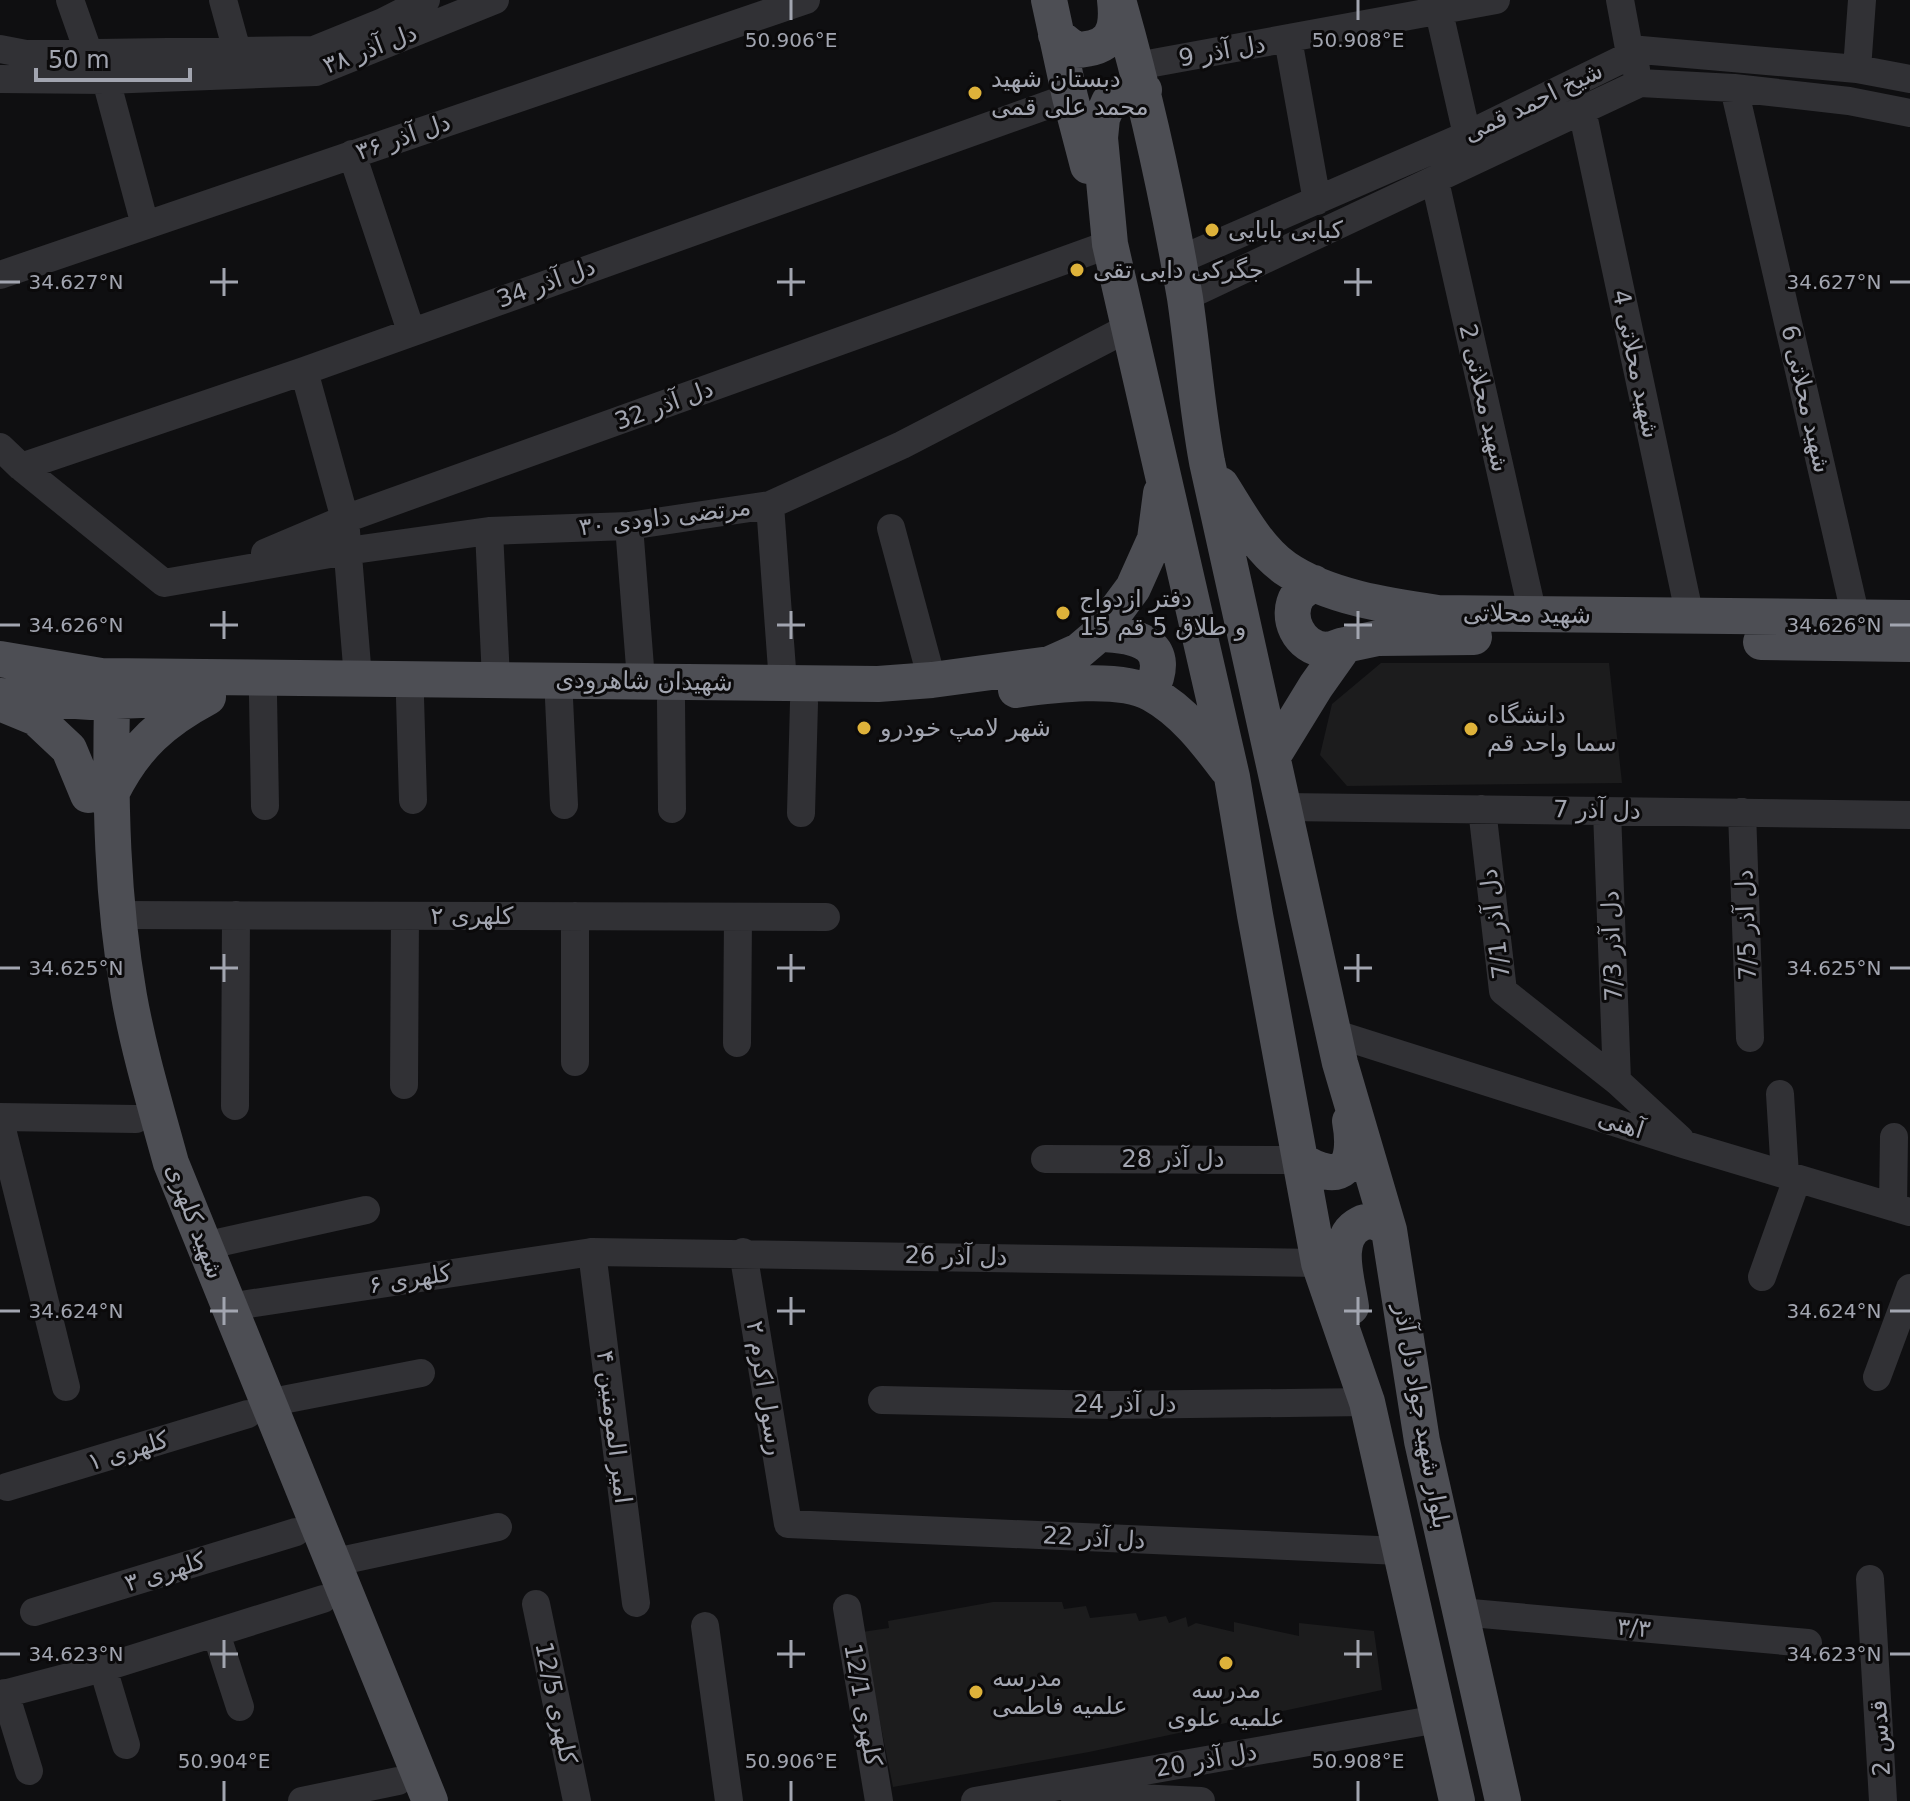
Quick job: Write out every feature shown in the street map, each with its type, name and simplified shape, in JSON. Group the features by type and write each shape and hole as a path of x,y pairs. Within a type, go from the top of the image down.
{"main road":[{"path":"1049,0 1070,97 1110,244"},
{"path":"1056,35 1075,50 1096,49 1110,38 1115,24 1116,0"},
{"path":"1116,0 1140,78 1185,297 1207,462 1336,1048 1354,1153 1348,1165 1334,1172 1317,1171 1300,1160"},
{"path":"1110,244 1100,138 1102,118 1109,102 1124,94 1140,78"},
{"name":"بلوار شهید جواد دل آذر","path":"1110,244 1232,777 1319,1263 1364,1392 1457,1801"},
{"name":"شهید محلاتی","path":"1207,462 1252,534 1284,567 1314,583 1378,604 1438,613 1910,618"},
{"name":"شهیدان شاهرودی","path":"0,659 101,693 208,697 671,701 932,680 1050,664 1079,651 1099,634 1133,588 1155,539 1163,471"},
{"name":"شهید محلاتی","path":"1314,583 1299,594 1292,612 1295,631 1309,644 1327,650 1378,638 1436,636 1910,644"},
{"path":"1099,634 1126,635 1144,641 1156,656 1159,675 1150,692"},
{"path":"1273,756 1345,645"},
{"name":"شهیدان شاهرودی","path":"0,696 358,678 641,680 877,703 937,700 1055,685 1108,684 1150,692 1180,713 1211,747 1232,777"},
{"name":"شهید کلهری","path":"101,693 99,795 90,841 106,988 147,1116 171,1163 228,1307 296,1532 403,1791"},
{"path":"0,703 36,718 69,749 99,795 151,735 183,710 208,697"},
{"name":"شهید کلهری","path":"99,795 147,1116 150,1170 331,1563 430,1801"},
{"name":"بلوار شهید جواد دل آذر","path":"1336,1048 1389,1230 1422,1441 1503,1801"},
{"path":"1364,1392 1344,1253 1346,1236 1355,1226 1366,1221 1378,1222 1389,1230"}],"street":[{"path":"70,0 89,54"},
{"path":"223,0 240,62"},
{"name":"دل آذر ۳۸","path":"0,79 106,80 314,50 383,22 426,0"},
{"name":"دل آذر ۳۸","path":"0,49 26,54 240,62 316,72 495,0"},
{"name":"دل آذر ۳۶","path":"2,266 145,225 806,0"},
{"name":"دل آذر 9","path":"1140,78 1288,39 1496,0"},
{"path":"1620,0 1630,54 1640,83"},
{"path":"1857,69 1862,0"},
{"path":"1439,12 1467,135"},
{"path":"1288,39 1317,201"},
{"name":"شیخ احمد قمی","path":"1177,261 1467,135 1641,50 1857,69 1910,79"},
{"path":"106,80 145,225"},
{"name":"شیخ احمد قمی","path":"1185,297 1640,83 1734,88 1849,101 1910,113"},
{"name":"شهید محلاتی 6","path":"1734,88 1856,618"},
{"name":"دل آذر 34","path":"21,467 304,371 1070,97"},
{"name":"شهید محلاتی 4","path":"1582,110 1690,617"},
{"path":"352,154 411,331"},
{"name":"شهید محلاتی 2","path":"1435,181 1533,615"},
{"name":"دل آذر 32","path":"220,572 345,519 1110,244"},
{"path":"1210,247 1204,257 1204,268 1213,277 1226,278"},
{"name":"۳۰ مرتضی داودی","path":"21,467 164,583 347,551 489,531 629,526 770,505 902,445 1128,328"},
{"path":"304,371 345,519 358,678"},
{"path":"0,447 21,467"},
{"path":"770,505 794,693 801,813"},
{"path":"629,526 641,680"},
{"path":"891,528 932,680"},
{"path":"489,531 496,679"},
{"path":"263,696 265,806"},
{"path":"410,698 413,800"},
{"path":"559,699 564,805"},
{"path":"671,701 672,809"},
{"name":"دل آذر 7","path":"1284,807 1910,815"},
{"name":"دل آذر 7/1","path":"1482,809 1503,991 1617,1081 1686,1145"},
{"name":"دل آذر 7/3","path":"1607,811 1617,1081"},
{"name":"دل آذر 7/5","path":"1742,812 1750,1038"},
{"name":"کلهری ۲","path":"119,915 826,917"},
{"path":"235,1106 236,915"},
{"path":"404,1085 405,916"},
{"path":"575,916 575,1062"},
{"path":"737,1043 738,917"},
{"name":"آهنی","path":"1336,1048 1686,1145 1902,1210"},
{"path":"1762,1277 1791,1177 1780,1094"},
{"path":"66,1387 0,1119 147,1116"},
{"path":"1894,1137 1902,1210"},
{"name":"دل آذر 28","path":"1045,1159 1300,1160"},
{"path":"204,1246 366,1210"},
{"name":"دل آذر 26","path":"592,1252 1319,1263"},
{"name":"کلهری ۶","path":"228,1307 592,1252"},
{"name":"امیر المومنین ۴","path":"592,1252 636,1603"},
{"name":"رسول اکرم ۲","path":"743,1252 788,1524"},
{"path":"1877,1377 1910,1288"},
{"name":"کلهری ۱","path":"7,1487 258,1409 421,1373"},
{"name":"دل آذر 24","path":"882,1400 1110,1405 1364,1392"},
{"name":"دل آذر 22","path":"788,1524 1400,1551"},
{"path":"331,1563 498,1527"},
{"name":"کلهری ۳","path":"34,1612 296,1532"},
{"name":"قدس 2","path":"1870,1579 1883,1801"},
{"path":"29,1771 3,1694 103,1668 323,1599"},
{"name":"کلهری 12/5","path":"536,1604 577,1801"},
{"name":"کلهری 12/1","path":"847,1608 879,1801"},
{"name":"۳/۳","path":"1460,1612 1808,1643"},
{"path":"705,1626 729,1801"},
{"path":"216,1633 240,1707"},
{"path":"103,1668 126,1745"},
{"name":"دل آذر 20","path":"1022,1797 1438,1719"},
{"path":"302,1801 403,1791"},
{"path":"975,1801 1022,1797 1201,1801"}],"shaded area":[{"name":"دانشگاه سما واحد قم","path":"1381,663 1609,663 1622,783 1347,786 1320,755 1332,704"},
{"path":"993,1602 1062,1602 1064,1609 1086,1606 1090,1618 1136,1613 1139,1621 1166,1616 1169,1623 1186,1617 1188,1627 1196,1623 1234,1632 1234,1622 1299,1636 1299,1623 1374,1631 1382,1690 1089,1752 893,1787 862,1632 889,1628 888,1621"}],"place":[{"name":"دبستان شهید محمد علی قمی","path":"975,93"},
{"name":"کبابی بابایی","path":"1212,230"},
{"name":"جگرکی دایی تقی","path":"1077,270"},
{"name":"دفتر ازدواج 15 و طلاق 5 قم","path":"1063,613"},
{"name":"شهر لامپ خودرو","path":"864,728"},
{"name":"دانشگاه سما واحد قم","path":"1471,729"},
{"name":"مدرسه علمیه علوی","path":"1226,1663"},
{"name":"مدرسه علمیه فاطمی","path":"976,1692"}]}
